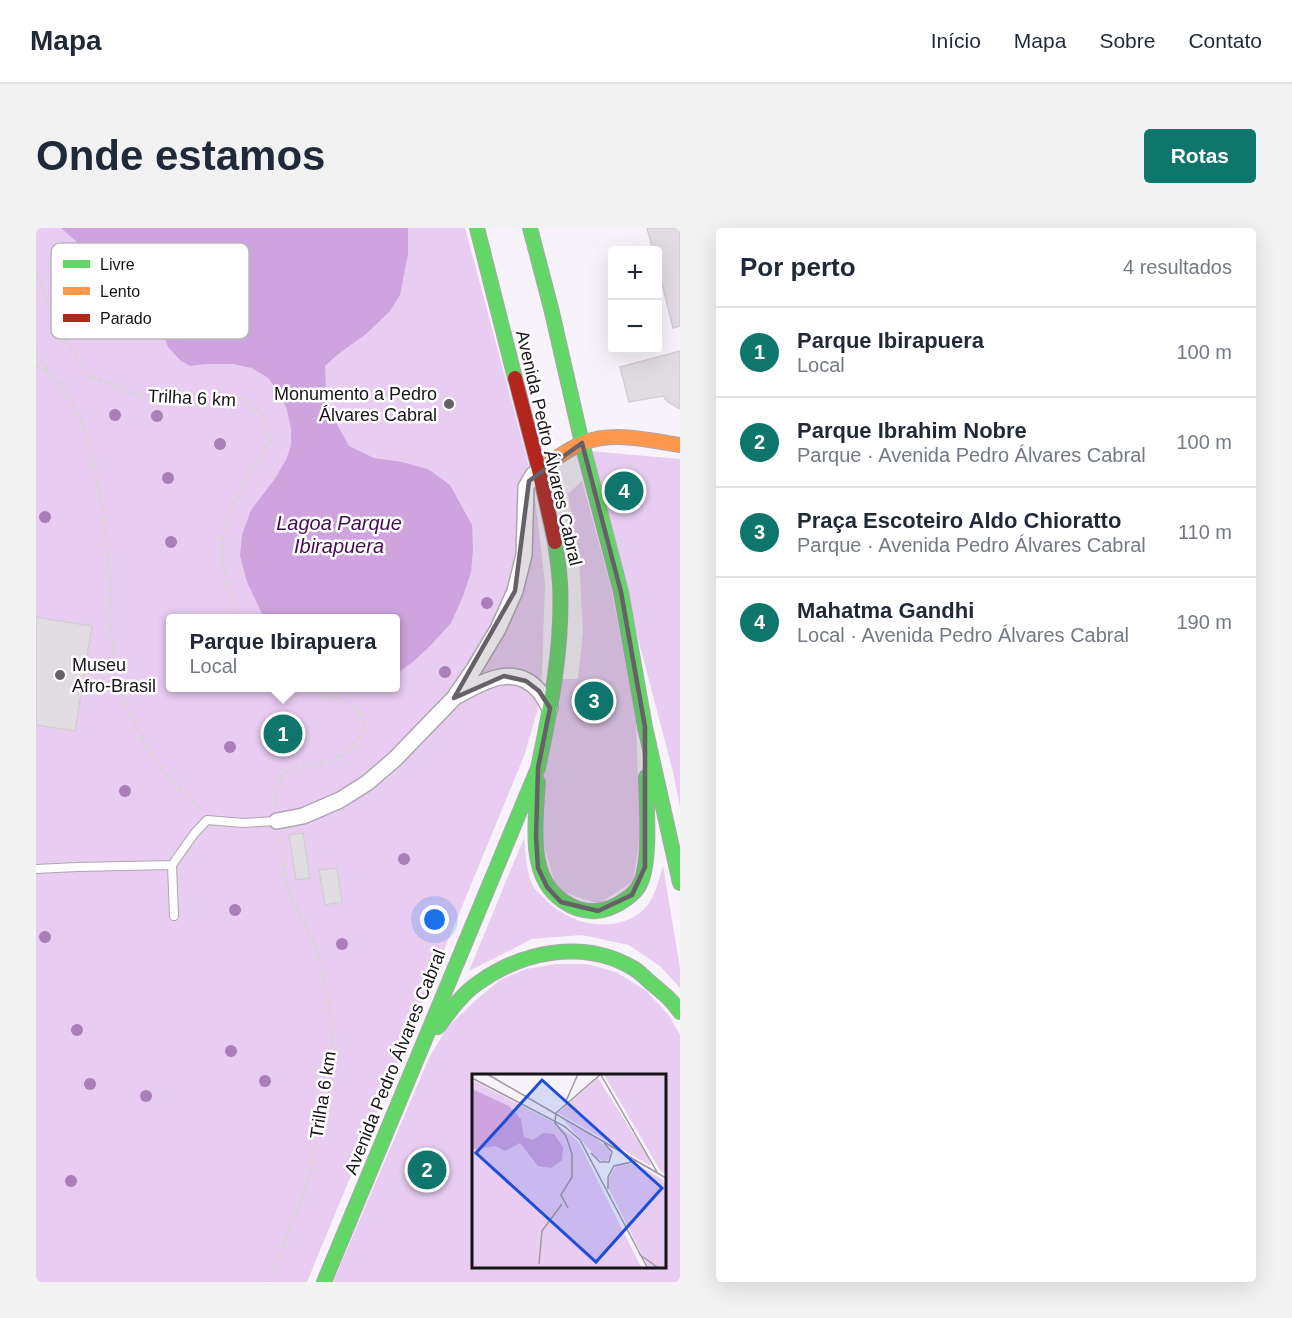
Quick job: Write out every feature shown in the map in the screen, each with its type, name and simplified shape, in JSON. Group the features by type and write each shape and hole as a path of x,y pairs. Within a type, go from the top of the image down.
{"main road":[{"name":"Avenida Pedro Álvares Cabral","path":"324,1282 508,835 538,768 556,674 560,583 555,539 477,228"},
{"name":"Avenida Pedro Álvares Cabral","path":"530,228 621,592 645,727 680,883"},
{"path":"539,470 582,443 601,438 627,437 678,443"},
{"path":"538,768 538,868 547,887 561,902 577,909 598,911 615,905 632,895 640,885 645,867 647,838 645,727"},
{"path":"421,1049 454,1006 476,984 521,959 549,952 580,951 608,957 633,968 657,987 680,1012"}],"street":[{"path":"277,822 303,816 340,800 367,783 395,759 454,698 498,629 515,591 524,555 526,487 539,470"},
{"path":"454,698 479,683 495,677 514,676 526,681 539,691 550,708"}],"lane":[{"path":"174,916 172,865 207,820 243,823 277,822"},
{"path":"36,869 172,865"}],"path":[{"name":"Trilha 6 km","path":"36,274 40,279 51,311"},
{"name":"Trilha 6 km","path":"63,339 89,376 142,396 181,395 241,399 262,415 271,438 233,508 223,539 223,568 232,602 238,614"},
{"path":"36,351 56,381"},
{"path":"36,365 50,373 68,396 85,432 95,467 110,569 111,622 116,668 127,707 140,735 159,765 188,798 219,821"},
{"path":"589,471 632,474 627,437"},
{"path":"275,796 282,776 297,766 331,760 345,752 359,739 364,730 360,714 352,706 320,692"},
{"name":"Trilha 6 km","path":"270,1282 307,1184 332,1053 330,1005 314,942 288,891 281,838"}],"highlighted area":[{"path":"582,443 621,592 645,727 645,867 632,895 598,911 561,902 547,887 538,868 536,837 538,768 550,708 539,691 526,681 504,676 454,698 515,591 529,481"}],"shaded area":[{"path":"36,228 465,228 533,481 545,584 542,673 537,712 524,756 307,1282 36,1282"},
{"path":"589,451 680,459 680,807 673,772"},
{"path":"582,481 612,591 636,722 640,836 633,881 599,904 557,890 541,837 544,766 559,679 578,679 583,631 579,558 568,494"},
{"path":"524,838 528,870 534,888 565,914 590,923 604,925 617,923 641,912 653,896 663,866 680,968 680,988 661,967 629,945 582,935 532,939 469,971"},
{"path":"556,964 587,964 616,972 645,990 668,1014 680,1035 680,1282 333,1282 429,1058 447,1028 500,980 526,969"}],"water":[{"name":"Lagoa Parque Ibirapuera","path":"61,228 408,228 408,254 400,295 390,311 366,334 325,366 326,392 334,419 349,446 374,458 428,469 450,485 472,525 471,572 463,596 451,623 414,661 400,671 400,614 262,614 247,582 240,556 242,535 251,510 286,460 291,445 291,429 287,410 281,395 268,378 252,368 233,364 190,366 180,360 168,347 165,339 249,339 249,243 78,243"}],"building":[{"path":"647,228 680,228 680,326 673,328 662,283 662,246 652,246"},
{"path":"680,351 680,409 663,396 629,402 620,367"},
{"name":"Museu Afro-Brasil","path":"36,617 92,626 75,731 36,725"},
{"path":"303,833 310,878 296,880 289,835"},
{"path":"337,868 342,902 325,905 319,870"}],"traffic: fast":[{"path":"477,228 515,378"},
{"path":"530,228 621,592 645,727 680,883"},
{"path":"324,1282 538,768 551,699 560,630 560,583 555,542"},
{"path":"538,782 535,830 538,863 543,877 551,891 563,901 575,908 597,911 621,903 636,890 643,876 647,849 646,777"},
{"path":"438,1027 461,998 478,983 514,963 554,953 574,952 614,959 638,971 667,996 680,1012"}],"traffic: slow":[{"path":"539,470 571,448 595,439 619,437 680,445"}],"traffic: jam":[{"path":"515,378 555,542"}],"place":[{"name":"Monumento a Pedro Álvares Cabral","path":"449,404"},
{"name":"Mahatma Gandhi","path":"624,491"},
{"name":"Museu Afro-Brasil","path":"60,675"},
{"name":"Praça Escoteiro Aldo Chioratto","path":"594,701"},
{"name":"Parque Ibirapuera","path":"283,734"},
{"name":"Parque Ibrahim Nobre","path":"427,1170"}]}
